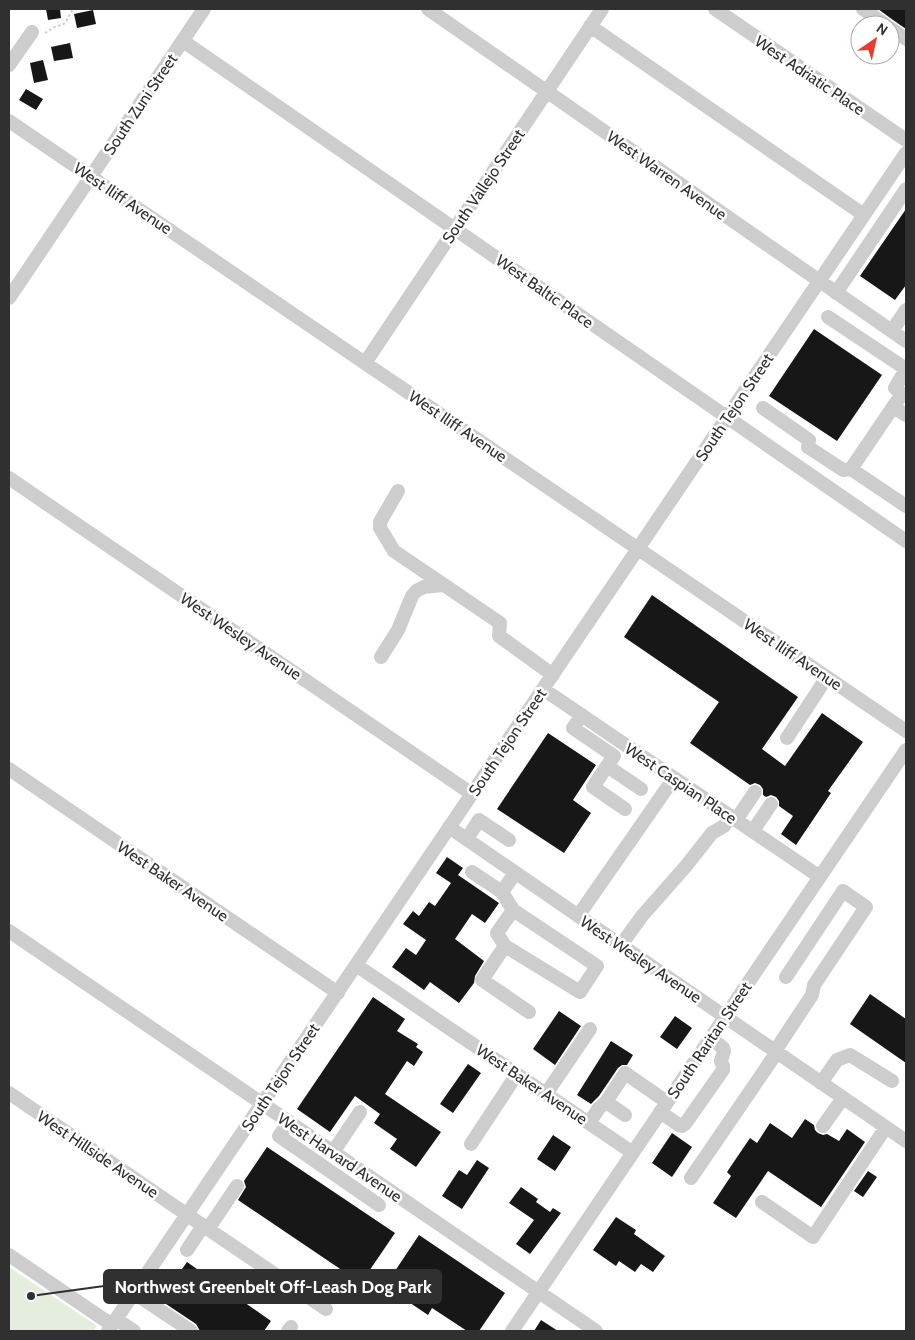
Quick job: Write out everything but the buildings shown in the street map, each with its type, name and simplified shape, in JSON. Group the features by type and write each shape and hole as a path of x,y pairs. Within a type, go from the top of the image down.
{"street":[{"name":"South Zuni Street","path":"9,298 204,9"},
{"name":"West Warren Avenue","path":"428,9 906,342"},
{"name":"South Vallejo Street","path":"365,363 602,9"},
{"name":"West Adriatic Place","path":"715,9 906,140"},
{"path":"590,26 864,214"},
{"path":"9,65 32,32"},
{"name":"West Baltic Place","path":"183,41 906,541"},
{"name":"West Iliff Avenue","path":"9,121 906,731"},
{"name":"South Tejon Street","path":"112,1325 864,214 904,162"},
{"path":"836,293 906,189"},
{"path":"892,331 906,310"},
{"path":"828,317 906,369 895,388 904,395 851,469"},
{"path":"894,407 906,415"},
{"path":"763,408 809,440 808,447 843,470 851,469 906,506"},
{"name":"West Wesley Avenue","path":"9,478 472,794"},
{"path":"398,491 380,522 380,528 394,551 500,623 499,636 553,675"},
{"path":"381,657 398,630 412,596 416,591 443,585"},
{"path":"787,738 827,677"},
{"name":"West Caspian Place","path":"543,689 820,877"},
{"path":"582,715 573,728 641,789"},
{"path":"622,743 593,787 625,809"},
{"name":"South Raritan Street","path":"512,1331 906,750"},
{"name":"West Baker Avenue","path":"9,769 338,992"},
{"path":"578,916 674,778"},
{"path":"621,946 642,916 712,833 733,818 755,792"},
{"path":"753,831 771,804"},
{"path":"466,839 479,820 509,840"},
{"name":"West Wesley Avenue","path":"449,828 906,1141"},
{"path":"472,872 502,892 513,910 597,966 580,992 505,946 497,933 513,910"},
{"path":"502,892 515,873"},
{"path":"691,1178 776,1052 812,995 814,985 866,907 843,891 786,977"},
{"name":"West Harvard Avenue","path":"9,931 596,1331"},
{"path":"505,946 482,980 529,1012"},
{"name":"West Baker Avenue","path":"356,965 633,1153"},
{"path":"546,1094 590,1029"},
{"path":"589,1123 599,1108 606,1102 625,1073 664,1107 678,1125 682,1126 685,1124 723,1070 721,1061 723,1048 711,1038"},
{"path":"821,1083 837,1060 850,1055 892,1081"},
{"path":"471,1144 517,1074"},
{"name":"West Hillside Avenue","path":"9,1092 326,1309"},
{"path":"823,1126 843,1098"},
{"path":"606,1102 625,1115"},
{"path":"332,1152 360,1112"},
{"path":"289,1122 279,1136 380,1205"},
{"path":"762,1202 813,1237 886,1127"},
{"path":"350,1185 360,1170"},
{"path":"187,1250 237,1186"},
{"path":"9,1254 112,1325 134,1331"},
{"path":"134,1293 190,1331"}],"path":[{"path":"32,32 39,36 56,26 62,25 73,9"}],"green space":[{"path":"9,1267 97,1326 93,1331 9,1331"}],"place":[{"name":"Northwest Greenbelt Off-Leash Dog Park","path":"31,1296"}]}
